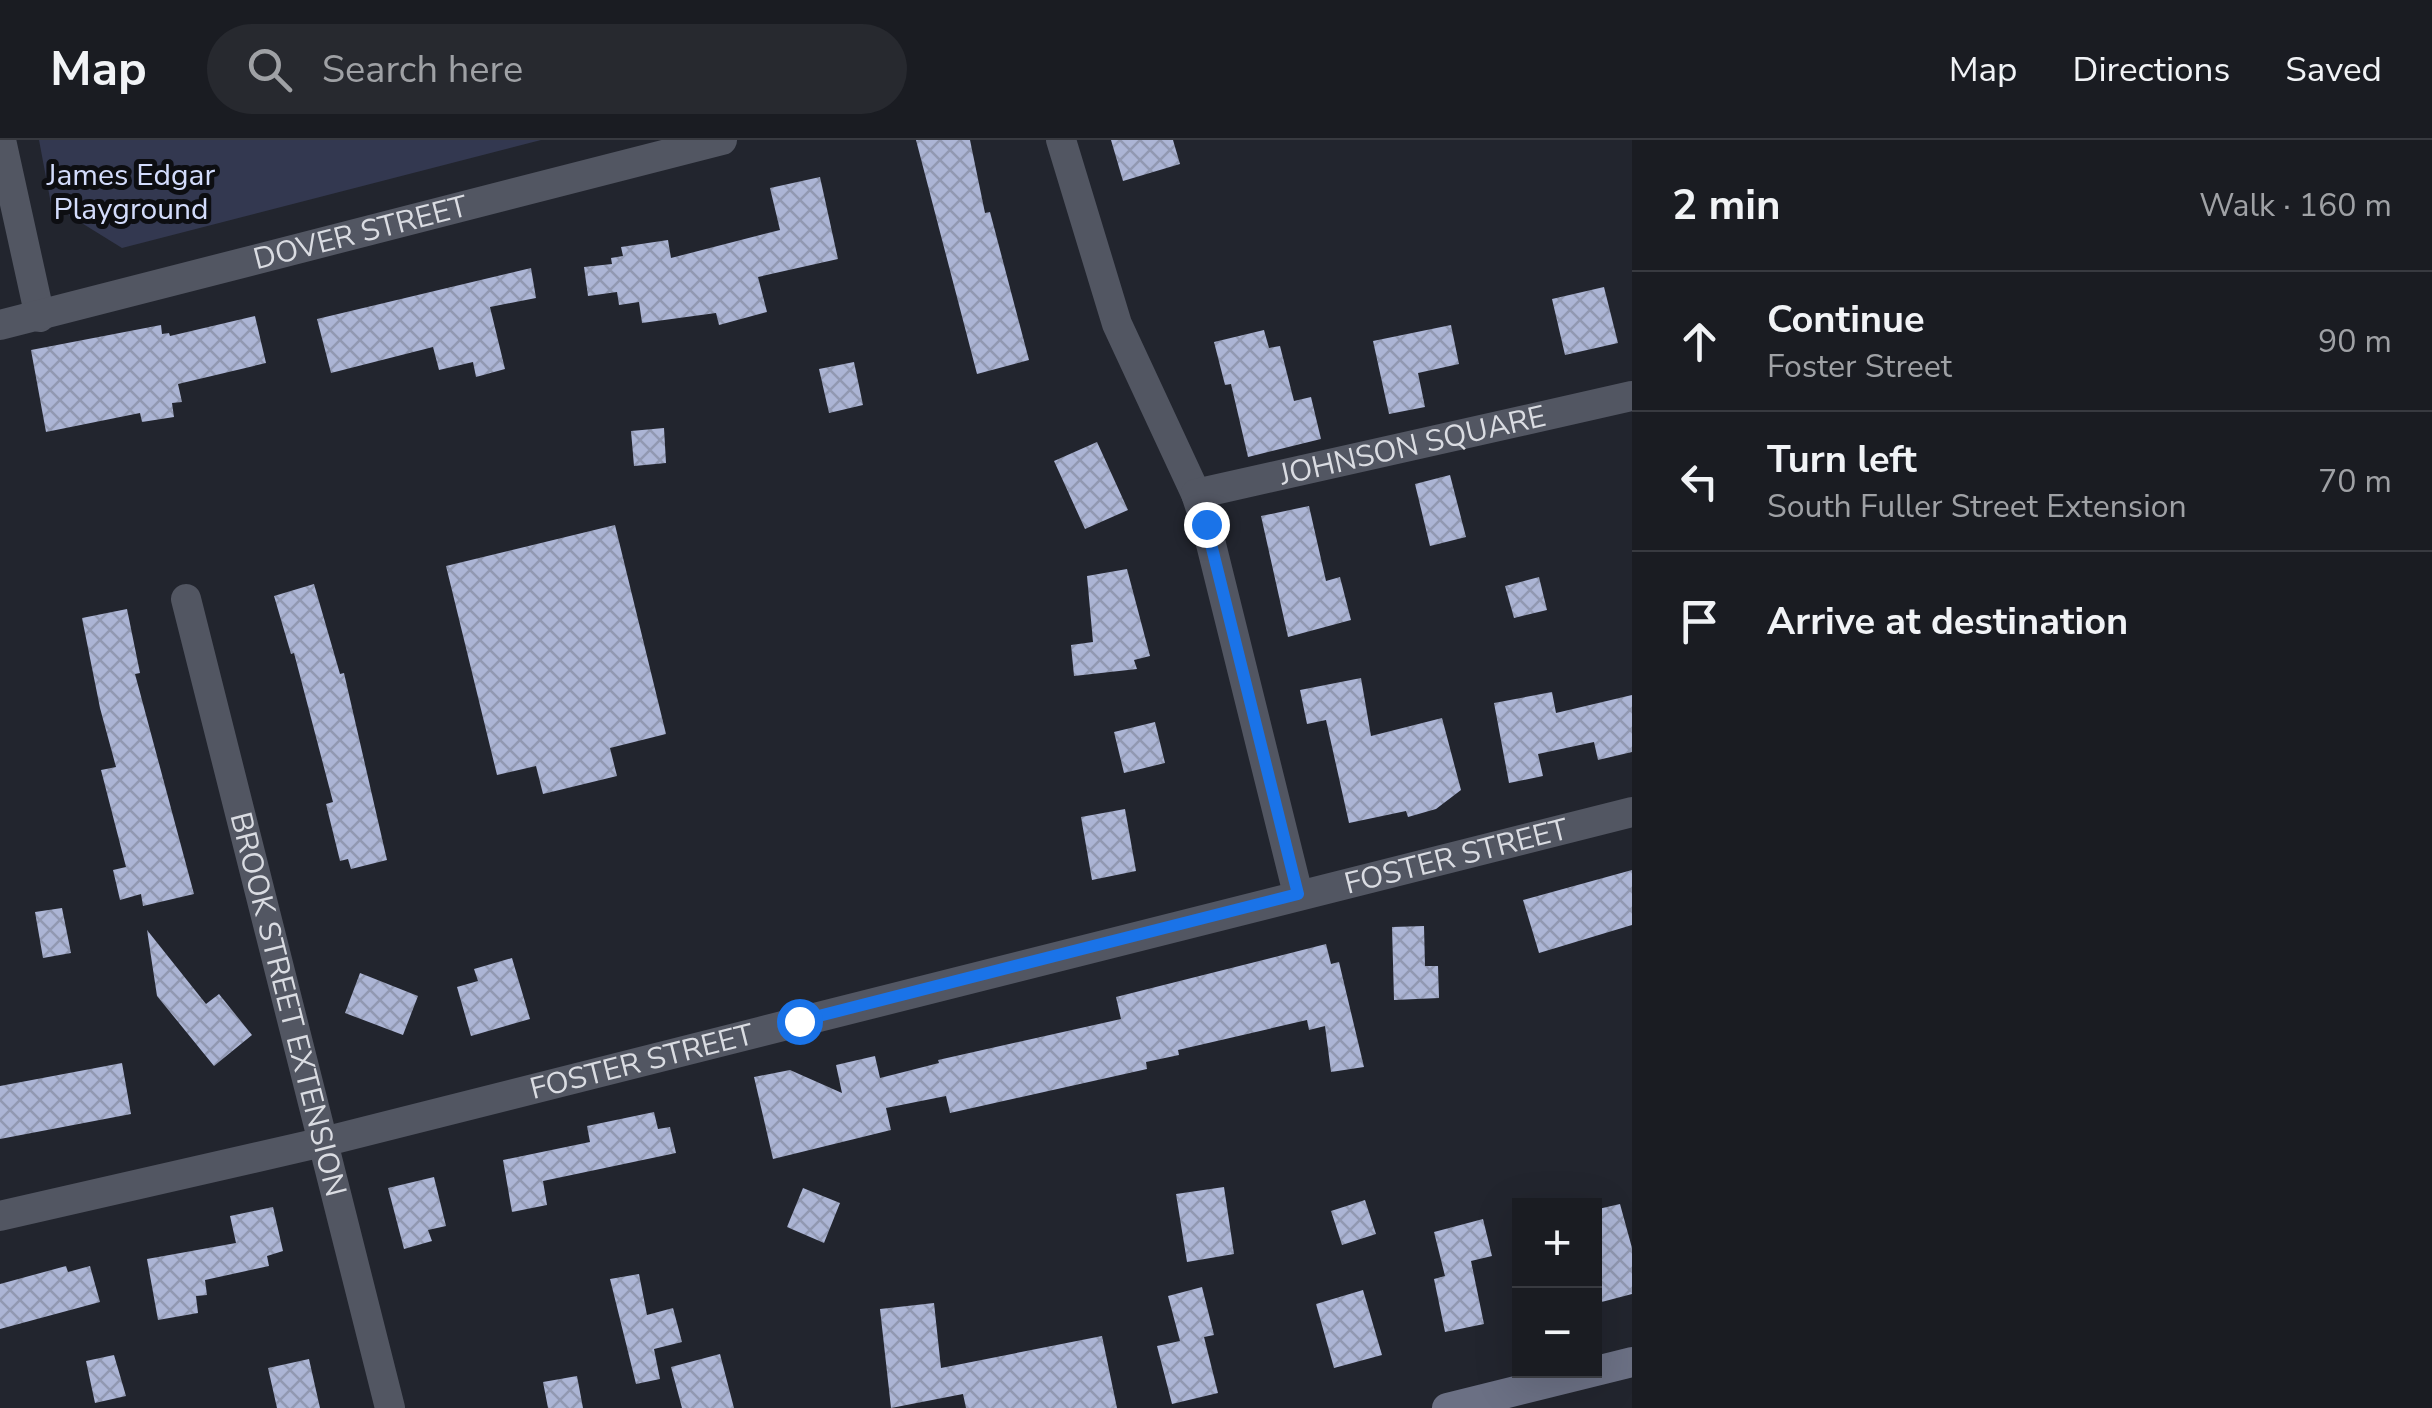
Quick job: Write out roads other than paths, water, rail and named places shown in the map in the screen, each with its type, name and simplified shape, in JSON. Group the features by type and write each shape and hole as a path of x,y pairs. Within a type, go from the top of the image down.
{"street":[{"path":"1,140 40,317"},
{"name":"DOVER STREET","path":"0,326 722,140"},
{"path":"1061,140 1117,324 1196,494 1298,894"},
{"name":"JOHNSON SQUARE","path":"1196,494 1632,396"},
{"name":"BROOK STREET EXTENSION","path":"186,599 390,1408"},
{"name":"FOSTER STREET","path":"0,1216 323,1142 1632,812"},
{"path":"1447,1408 1632,1362"}],"park label":[{"name":"James Edgar Playground","path":"131,192"}]}
